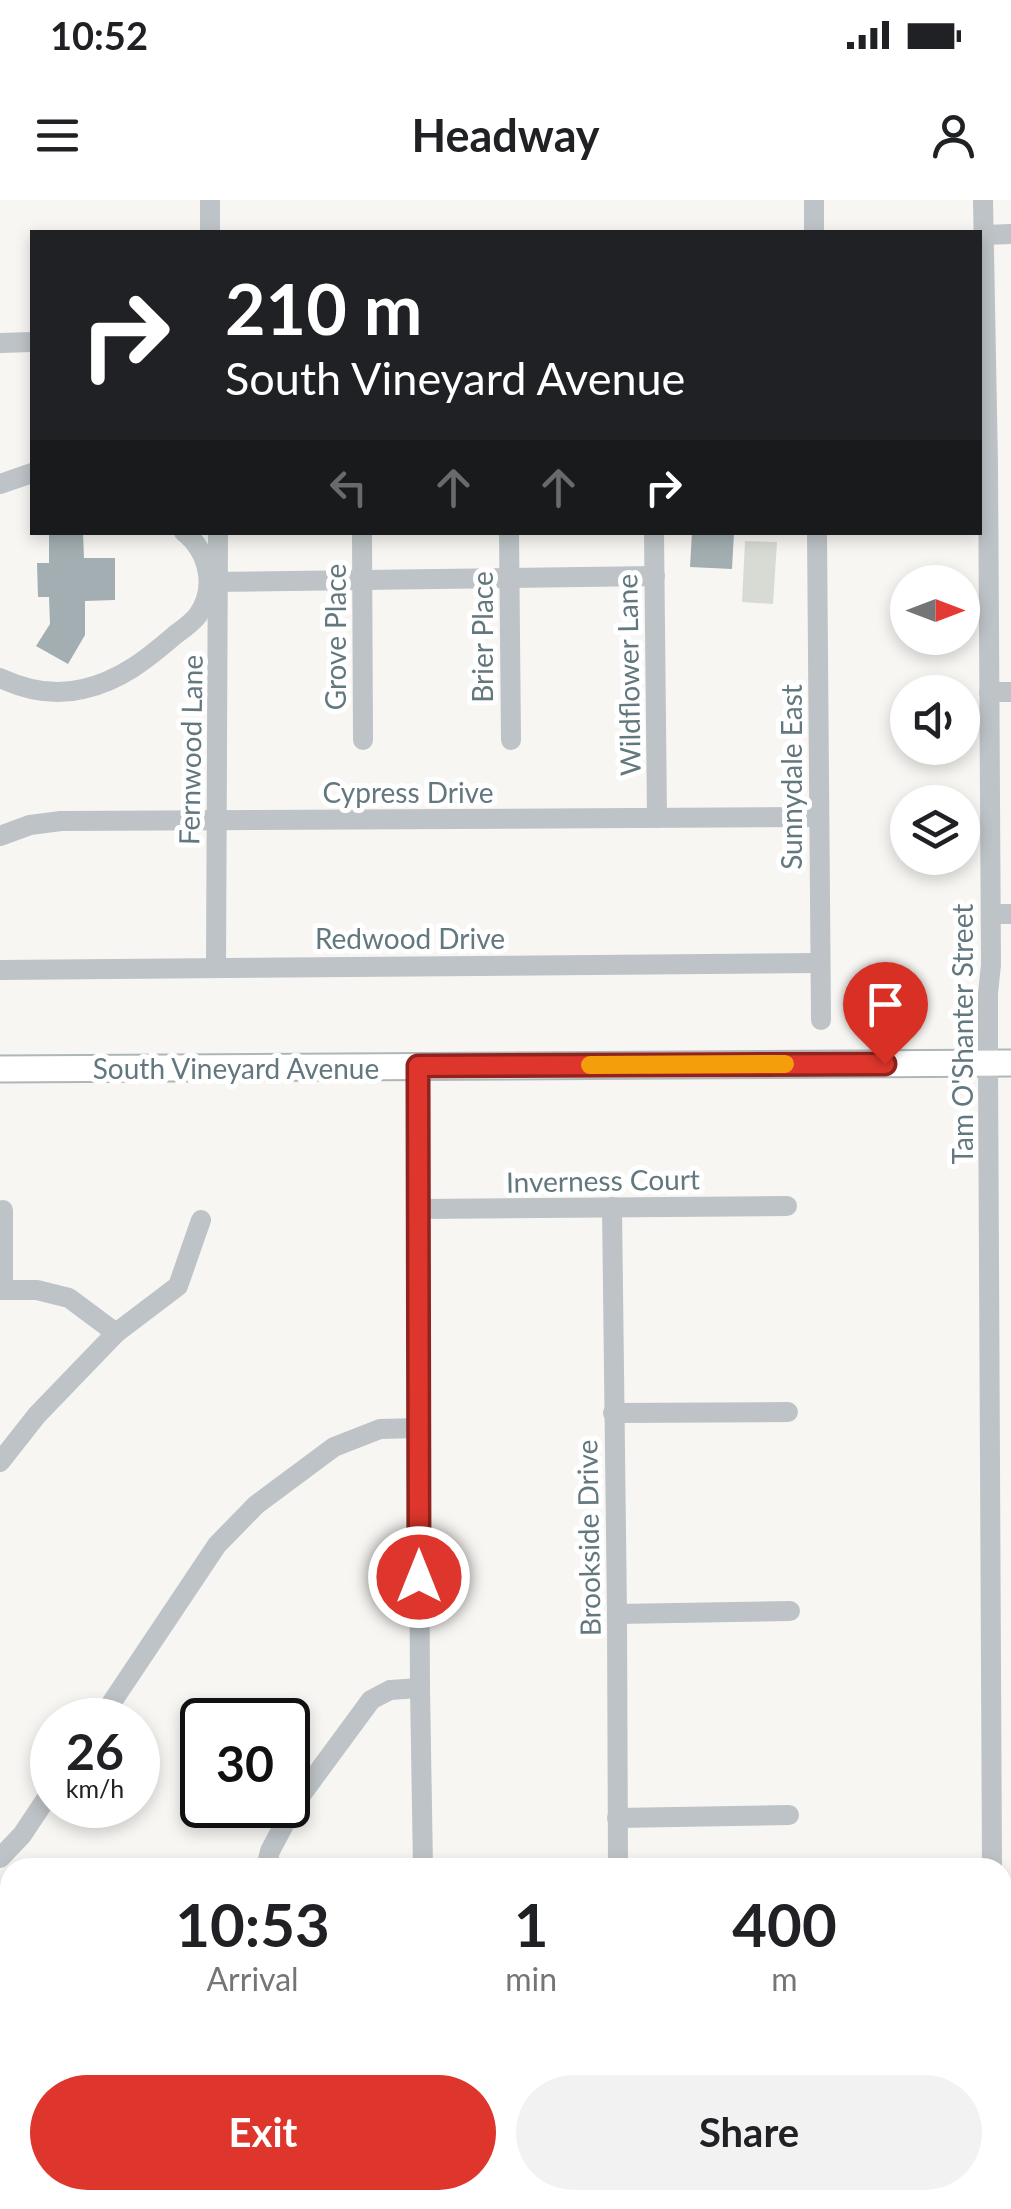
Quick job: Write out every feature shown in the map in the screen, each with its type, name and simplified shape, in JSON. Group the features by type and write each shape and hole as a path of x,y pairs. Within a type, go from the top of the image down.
{"main road":[{"name":"South Vineyard Avenue","path":"0,1070 999,1063"}],"street":[{"path":"210,200 210,230"},
{"path":"814,200 814,230"},
{"name":"Tam O'Shanter Street","path":"983,200 989,692 1001,914 1001,1535 992,1858"},
{"path":"985,234 1011,234"},
{"path":"0,343 30,342"},
{"path":"988,464 1011,464"},
{"path":"0,484 30,474"},
{"path":"188,535 215,581"},
{"name":"Fernwood Lane","path":"216,968 218,535"},
{"name":"Grove Place","path":"362,535 363,740"},
{"name":"Brier Place","path":"509,535 511,740"},
{"name":"Wildflower Lane","path":"654,535 657,818"},
{"name":"Sunnydale East","path":"818,535 821,1020"},
{"path":"215,581 654,576"},
{"path":"0,678 20,687 59,692 80,690 120,676 155,653 197,617 215,581"},
{"path":"989,692 1011,692"},
{"name":"Cypress Drive","path":"0,836 30,825 62,822 819,818"},
{"name":"Redwood Drive","path":"0,970 820,962"},
{"path":"418,1066 423,1858"},
{"name":"Inverness Court","path":"419,1209 787,1206"},
{"name":"Brookside Drive","path":"612,1208 618,1858"},
{"path":"3,1210 1,1290 37,1290 69,1298 116,1333"},
{"path":"0,1462 37,1415 116,1333 178,1286 201,1220"},
{"path":"613,1413 788,1412"},
{"path":"115,1698 218,1545 256,1505 334,1447 380,1429 418,1428"},
{"path":"617,1614 790,1611"},
{"path":"268,1858 296,1802 371,1700 390,1690 420,1688"},
{"path":"616,1818 789,1816"},
{"path":"0,1858 30,1822"}],"shaded area":[{"path":"745,541 777,542 773,604 742,602"}],"building":[{"path":"49,535 83,535 84,558 115,558 115,600 85,601 85,635 68,664 36,646 50,624 49,597 38,597 37,563 49,563"},
{"path":"692,535 734,535 732,569 690,567"}],"slow traffic":[{"path":"590,1065 785,1064"}],"route":[{"path":"419,1577 418,1066 885,1064"}]}
